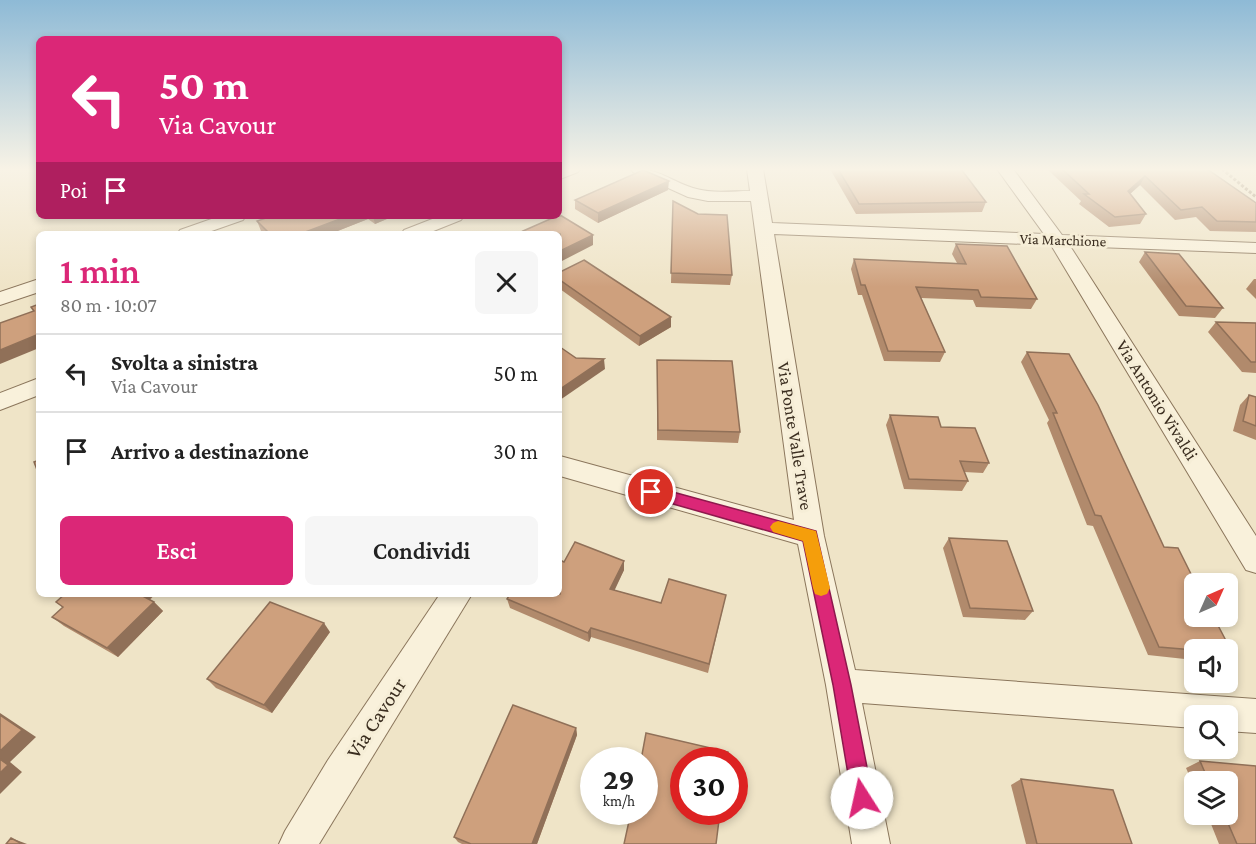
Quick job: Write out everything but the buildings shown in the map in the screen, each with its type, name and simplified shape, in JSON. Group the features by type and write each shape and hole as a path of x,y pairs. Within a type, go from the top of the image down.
{"street":[{"name":"Via Ponte Valle Trave","path":"760,208 810,536 842,685 871,844"},
{"name":"Via Antonio Vivaldi","path":"1034,208 1057,240 1256,561"},
{"path":"194,231 228,219"},
{"path":"417,231 447,219"},
{"name":"Via Marchione","path":"763,228 1256,248"},
{"path":"0,299 36,286"},
{"path":"0,402 36,387"},
{"path":"562,467 810,536"},
{"name":"Via Cavour","path":"298,844 341,772 455,597"},
{"path":"842,685 1256,716"}],"slow traffic":[{"path":"778,527 810,536 821,588"}],"route":[{"path":"651,492 810,536 842,685 862,798"}]}
